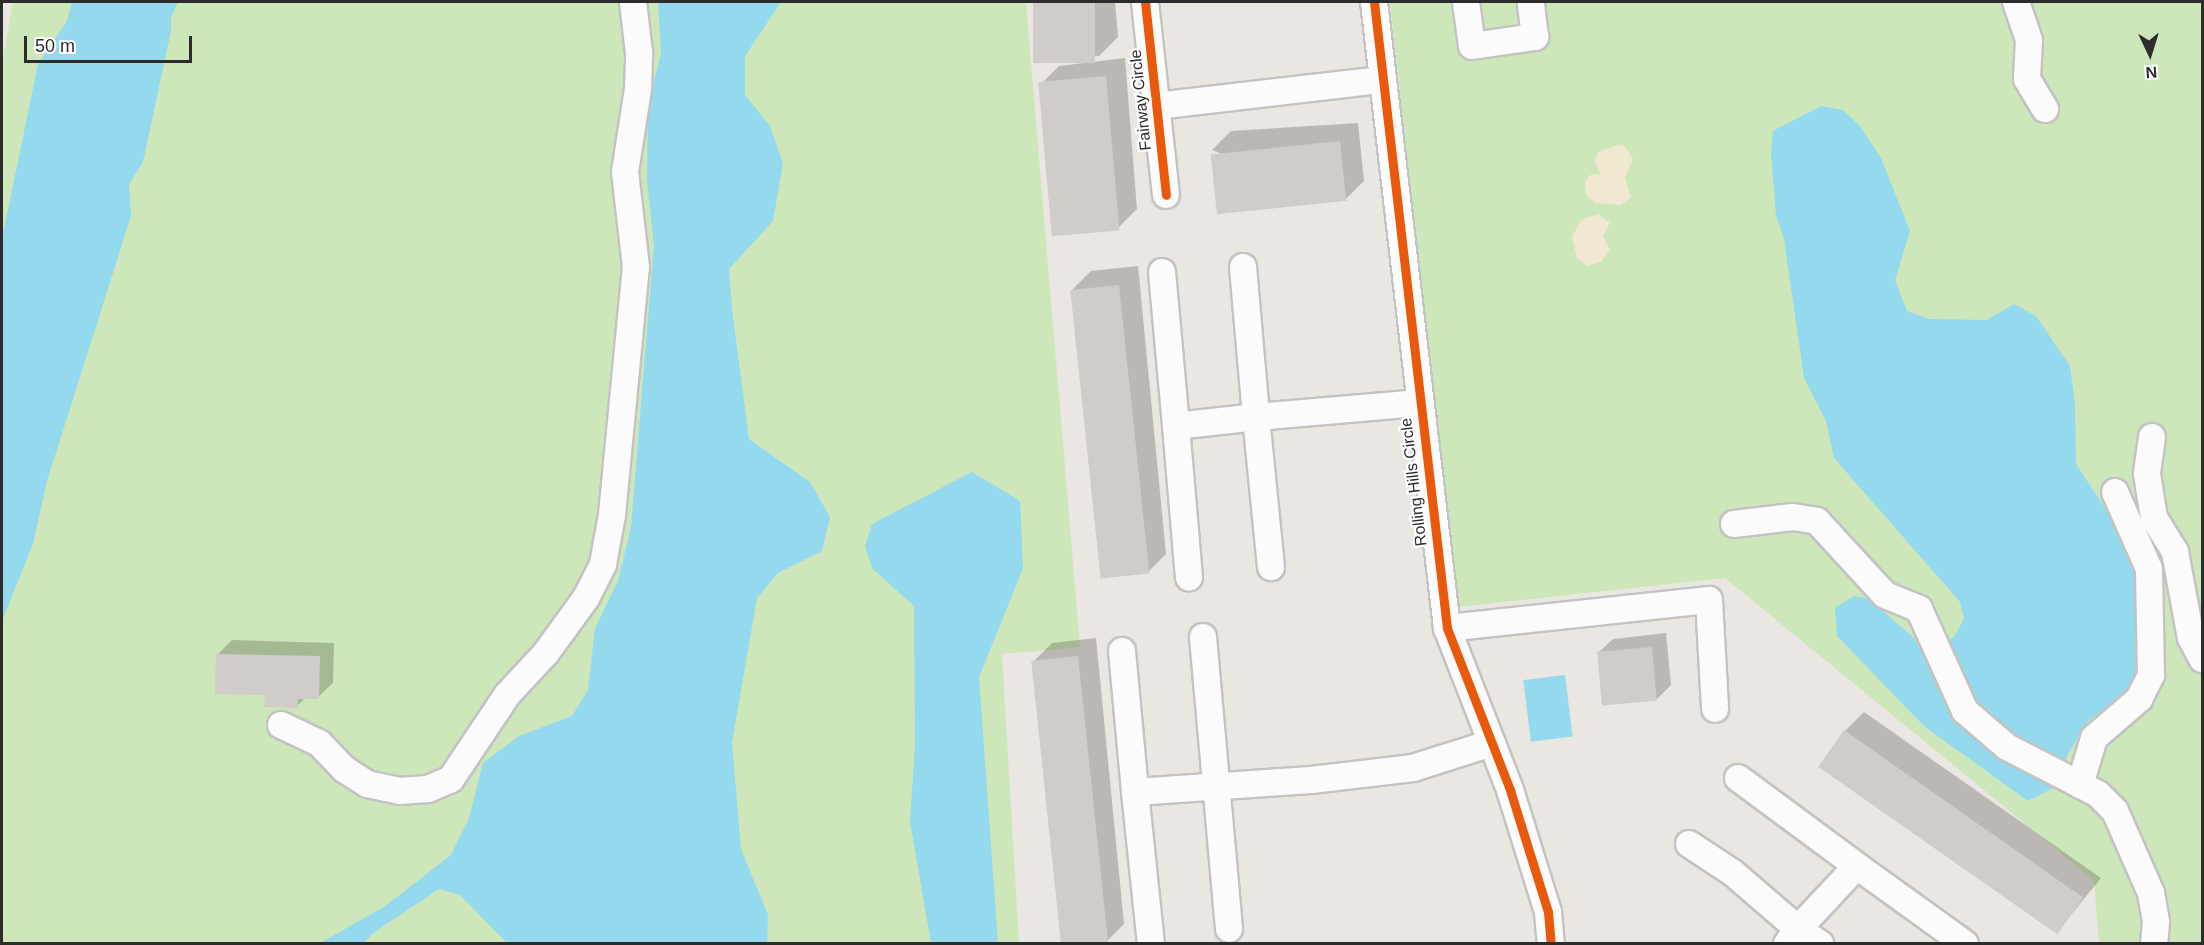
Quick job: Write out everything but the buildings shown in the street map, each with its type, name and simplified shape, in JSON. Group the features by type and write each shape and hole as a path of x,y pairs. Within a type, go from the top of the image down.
{"street":[{"path":"281,725 319,743 344,769 367,784 399,791 428,789 451,779 471,755 500,705 586,598 599,572 612,515 636,267 625,172 638,88 639,53 633,2"},
{"name":"Fairway Circle","path":"1145,2 1166,195"},
{"name":"Rolling Hills Circle","path":"1374,2 1447,628 1492,744 1548,912 1551,944"},
{"path":"1466,2 1472,46 1535,37 1531,2"},
{"path":"2016,2 2029,40 2027,79 2045,109"},
{"name":"Fairway Circle","path":"1156,106 1382,80"},
{"path":"1243,267 1270,567"},
{"path":"1162,272 1189,577"},
{"path":"1176,426 1420,403"},
{"path":"2152,437 2147,474 2154,518 2175,552 2191,638 2202,659"},
{"path":"2074,782 2094,738 2139,699 2151,675 2149,569 2115,492"},
{"path":"1734,524 1793,517 1817,520 1885,595 1918,609 1931,635 1953,692 1965,711 2007,747 2098,794 2115,811 2151,893 2156,922 2154,944"},
{"path":"1447,628 1709,600 1715,708"},
{"path":"1203,637 1214,784 1229,929"},
{"path":"1122,651 1151,944"},
{"path":"1135,792 1214,784 1311,780 1413,768 1492,744"},
{"path":"1738,778 1965,944"},
{"path":"1689,844 1733,873 1792,936 1820,944"},
{"path":"1792,936 1857,867"}],"green space":[{"path":"13,2 1026,2 1080,647 1002,654 1019,943 2,944 2,64"},
{"path":"1390,2 2202,2 2202,943 2099,943 2094,880 1725,578 1457,607"}],"sand":[{"path":"1618,145 1626,147 1633,159 1625,177 1631,197 1621,205 1595,203 1586,195 1585,182 1590,175 1601,174 1595,162 1598,152"},
{"path":"1598,214 1610,223 1603,236 1610,250 1601,262 1587,266 1577,258 1572,237 1581,220"}],"water":[{"path":"72,2 178,2 171,17 171,31 143,162 129,184 131,216 47,481 33,544 2,621 2,239 38,64 67,21"},
{"path":"658,2 781,2 745,56 745,95 770,126 783,163 773,221 729,269 732,309 749,439 810,482 830,517 822,551 778,573 757,598 732,743 741,849 768,915 767,943 507,943 460,895 439,889 373,933 364,943 320,943 384,907 451,855 469,818 483,763 519,736 572,716 588,690 595,628 618,581 631,527 654,245 647,181 648,106 661,53"},
{"path":"1821,106 1843,110 1859,125 1881,158 1910,231 1895,280 1907,311 1929,319 1987,320 2014,304 2036,316 2070,366 2075,405 2076,464 2134,552 2143,622 2133,686 2088,721 2068,754 2055,787 2028,801 1925,727 1837,636 1835,608 1854,596 1869,599 1920,643 1938,644 1954,637 1964,619 1960,602 1834,458 1826,421 1804,378 1784,239 1776,215 1771,152 1773,131"},
{"path":"972,472 1020,501 1023,568 979,677 998,943 931,943 910,822 915,745 914,606 873,569 865,547 872,524"},
{"path":"1565,675 1573,737 1531,742 1523,680"}],"cycle path":[{"path":"1145,2 1166,195"},
{"path":"1374,2 1447,628 1510,790 1548,912 1551,944"}]}
